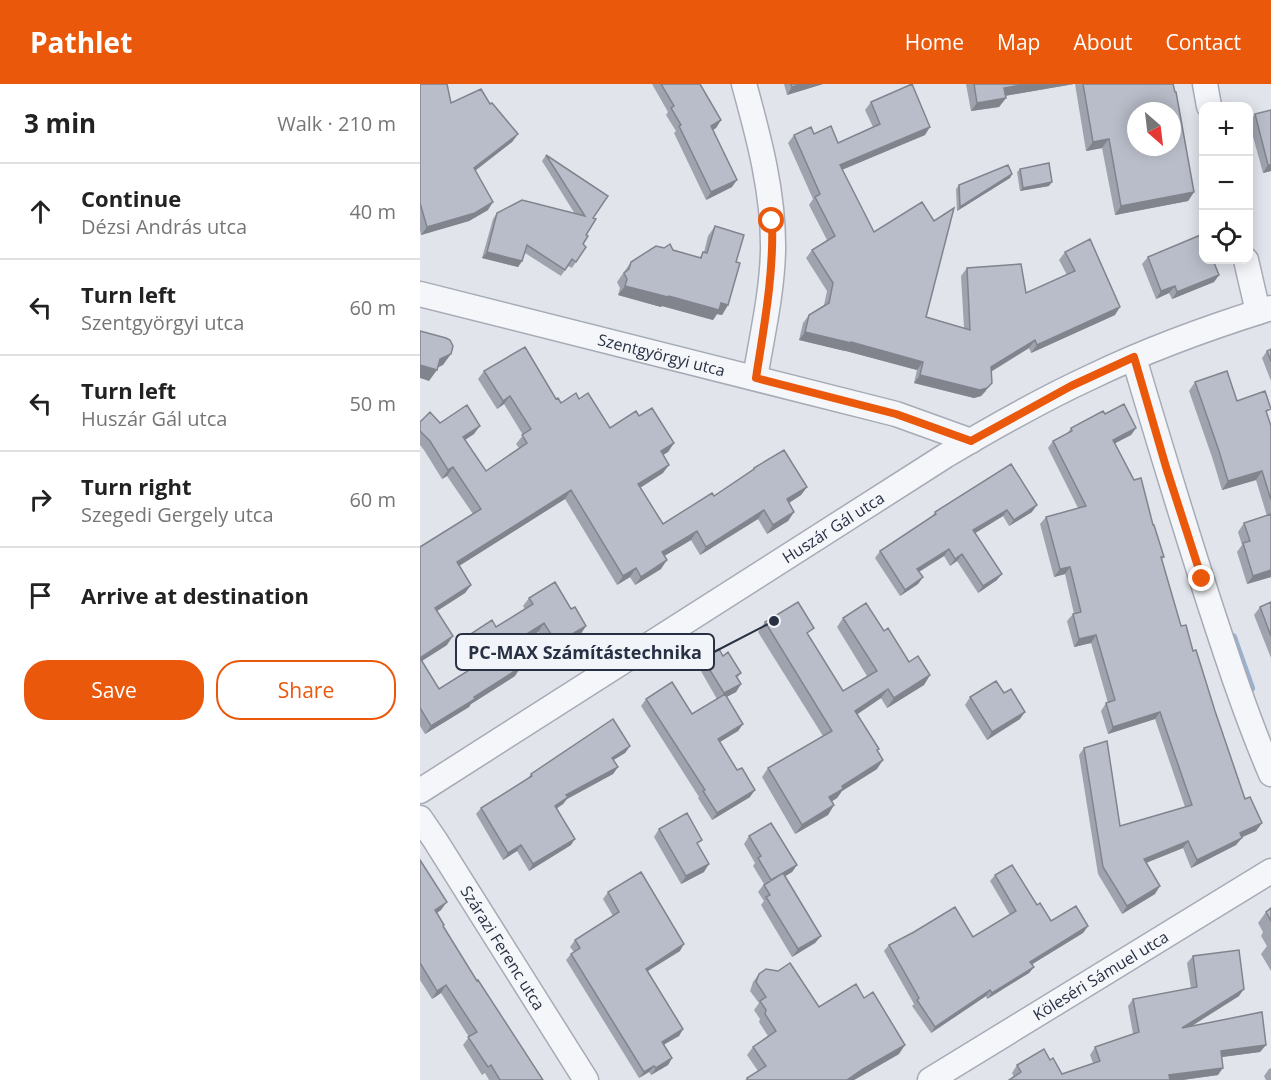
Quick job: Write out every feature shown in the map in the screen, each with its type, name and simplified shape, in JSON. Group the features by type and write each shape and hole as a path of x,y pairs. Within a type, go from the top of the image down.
{"street":[{"path":"744,84 760,141 771,207 773,251 756,378"},
{"path":"1205,84 1208,102"},
{"path":"1248,264 1265,310"},
{"name":"Szentgyörgyi utca","path":"420,294 896,414 971,441"},
{"name":"Huszár Gál utca","path":"420,791 971,441 1071,386 1134,357 1265,310"},
{"path":"1134,357 1166,467 1222,639 1255,736 1271,774"},
{"name":"Szárazi Ferenc utca","path":"420,818 586,1080"},
{"name":"Köleséri Sámuel utca","path":"930,1080 1271,871"}],"building":[{"path":"420,84 447,84 451,103 481,89 490,104 492,103 518,134 474,168 493,202 475,213 427,227 420,203"},
{"path":"661,84 700,84 721,120 711,126 737,180 711,192 671,108 674,106"},
{"path":"912,84 930,127 840,165 874,232 922,202 934,221 954,208 926,317 970,330 967,268 1021,264 1026,293 1075,271 1065,252 1090,239 1120,307 1037,345 1035,340 991,367 992,383 980,390 920,375 923,362 805,332 809,315 829,303 833,283 812,250 835,236 815,197 820,194 794,135 811,127 814,134 831,126 838,143 880,124 871,102"},
{"path":"974,84 1027,84 1004,88 1006,98 977,103"},
{"path":"1083,84 1173,84 1178,102 1127,102 1127,156 1181,156 1181,120 1194,192 1121,206 1109,139 1093,142"},
{"path":"1271,110 1271,165 1268,165 1255,114"},
{"path":"546,155 608,196 593,218 596,219 583,244 586,247 576,262 572,259 565,270 527,245 522,261 487,252 497,213 522,200 585,216"},
{"path":"1049,163 1052,182 1023,188 1020,169"},
{"path":"1008,165 1012,174 960,207 959,185"},
{"path":"715,226 744,235 736,262 740,263 728,305 721,303 719,310 625,286 627,279 624,273 629,269 631,262 656,246 664,248 670,244 673,250 701,258 703,252 707,253"},
{"path":"1199,236 1199,264 1215,264 1219,275 1177,292 1175,286 1161,291 1148,257"},
{"path":"420,331 446,338 453,346 451,354 440,359 437,370 420,365"},
{"path":"525,347 556,399 558,398 561,403 576,393 579,399 588,393 610,428 636,411 639,416 652,408 674,443 661,451 669,465 638,484 663,524 712,493 714,496 784,450 807,487 787,499 794,512 773,525 764,510 706,547 697,531 662,552 667,560 641,577 636,568 623,576 571,490 457,562 471,585 435,608 453,636 420,658 420,547 481,509 453,467 448,470 430,441 420,431 420,422 430,412 440,423 467,405 480,426 463,437 486,471 527,443 522,435 531,429 510,396 503,401 484,371"},
{"path":"1271,349 1271,361 1267,351"},
{"path":"1227,371 1237,401 1265,391 1271,409 1266,411 1271,426 1271,500 1262,471 1228,481 1195,382"},
{"path":"1124,404 1136,428 1113,440 1134,480 1141,478 1181,626 1186,625 1193,651 1196,650 1245,799 1250,797 1262,823 1240,833 1242,838 1197,860 1188,841 1144,859 1160,886 1127,906 1103,867 1084,748 1107,741 1120,826 1192,805 1160,712 1113,727 1106,703 1115,700 1096,635 1079,639 1073,614 1081,612 1070,567 1060,569 1046,517 1086,506 1053,441 1072,431 1071,428 1103,411 1105,414"},
{"path":"1011,464 1037,505 1014,520 1007,510 973,530 1002,574 983,586 962,554 955,559 949,549 917,569 923,577 905,590 880,551 936,514 935,512"},
{"path":"1271,514 1271,570 1253,576 1243,543 1250,541 1244,523"},
{"path":"555,582 571,609 575,607 586,626 556,642 544,623 508,646 521,667 431,726 420,708 420,658 439,689 479,664 463,639 492,620 496,627 533,604 529,598"},
{"path":"798,602 814,628 807,633 843,691 877,671 843,618 866,603 884,631 888,628 909,662 918,656 930,675 894,698 888,689 855,711 879,749 877,750 883,760 842,786 843,789 829,797 834,805 802,825 768,768 832,731 765,622"},
{"path":"1271,602 1271,636 1260,607"},
{"path":"719,649 723,656 728,652 741,673 736,676 741,684 724,693 703,659"},
{"path":"996,681 1004,693 1011,689 1025,712 992,732 970,697"},
{"path":"672,682 692,714 725,694 743,724 718,739 737,770 742,768 755,790 717,813 703,791 705,790 646,699"},
{"path":"613,719 630,746 612,758 618,767 566,795 568,797 555,806 575,839 533,864 521,845 508,853 481,808 532,776 531,774"},
{"path":"687,813 702,840 697,843 709,864 686,876 659,829"},
{"path":"771,823 797,865 771,880 749,836"},
{"path":"420,860 447,902 435,910 443,926 543,1080 500,1080 491,1065 488,1067 468,1037 477,1032 446,985 437,991 420,963"},
{"path":"1012,865 1037,905 1040,903 1051,921 1076,906 1088,926 1030,962 1034,967 992,993 990,990 935,1027 917,1000 919,998 889,945 955,907 973,937 1016,911 995,875"},
{"path":"641,872 684,944 646,969 683,1029 662,1042 672,1058 644,1072 571,954 580,948 575,940 619,912 608,892"},
{"path":"783,873 821,936 798,949 766,897 770,895 764,885"},
{"path":"1271,908 1271,921 1266,912"},
{"path":"1239,950 1244,989 1182,1028 1262,1012 1266,1045 1221,1051 1223,1068 1169,1075 1170,1080 1009,1080 1021,1072 1017,1065 1044,1049 1050,1060 1053,1058 1062,1074 1100,1061 1095,1047 1139,1032 1133,999 1197,987 1193,956"},
{"path":"790,963 819,1007 856,984 864,998 873,992 905,1045 847,1080 748,1080 747,1078 766,1066 753,1047 776,1031 765,1014 766,1010 760,1001 766,997 756,982 759,974 766,969 778,971"}],"waterway":[{"path":"1233,637 1251,688"}],"place":[{"name":"PC-MAX Számítástechnika","path":"774,621"}],"route":[{"path":"772,221 773,251 756,378 896,414 971,441 1071,386 1134,357 1202,579"}]}
